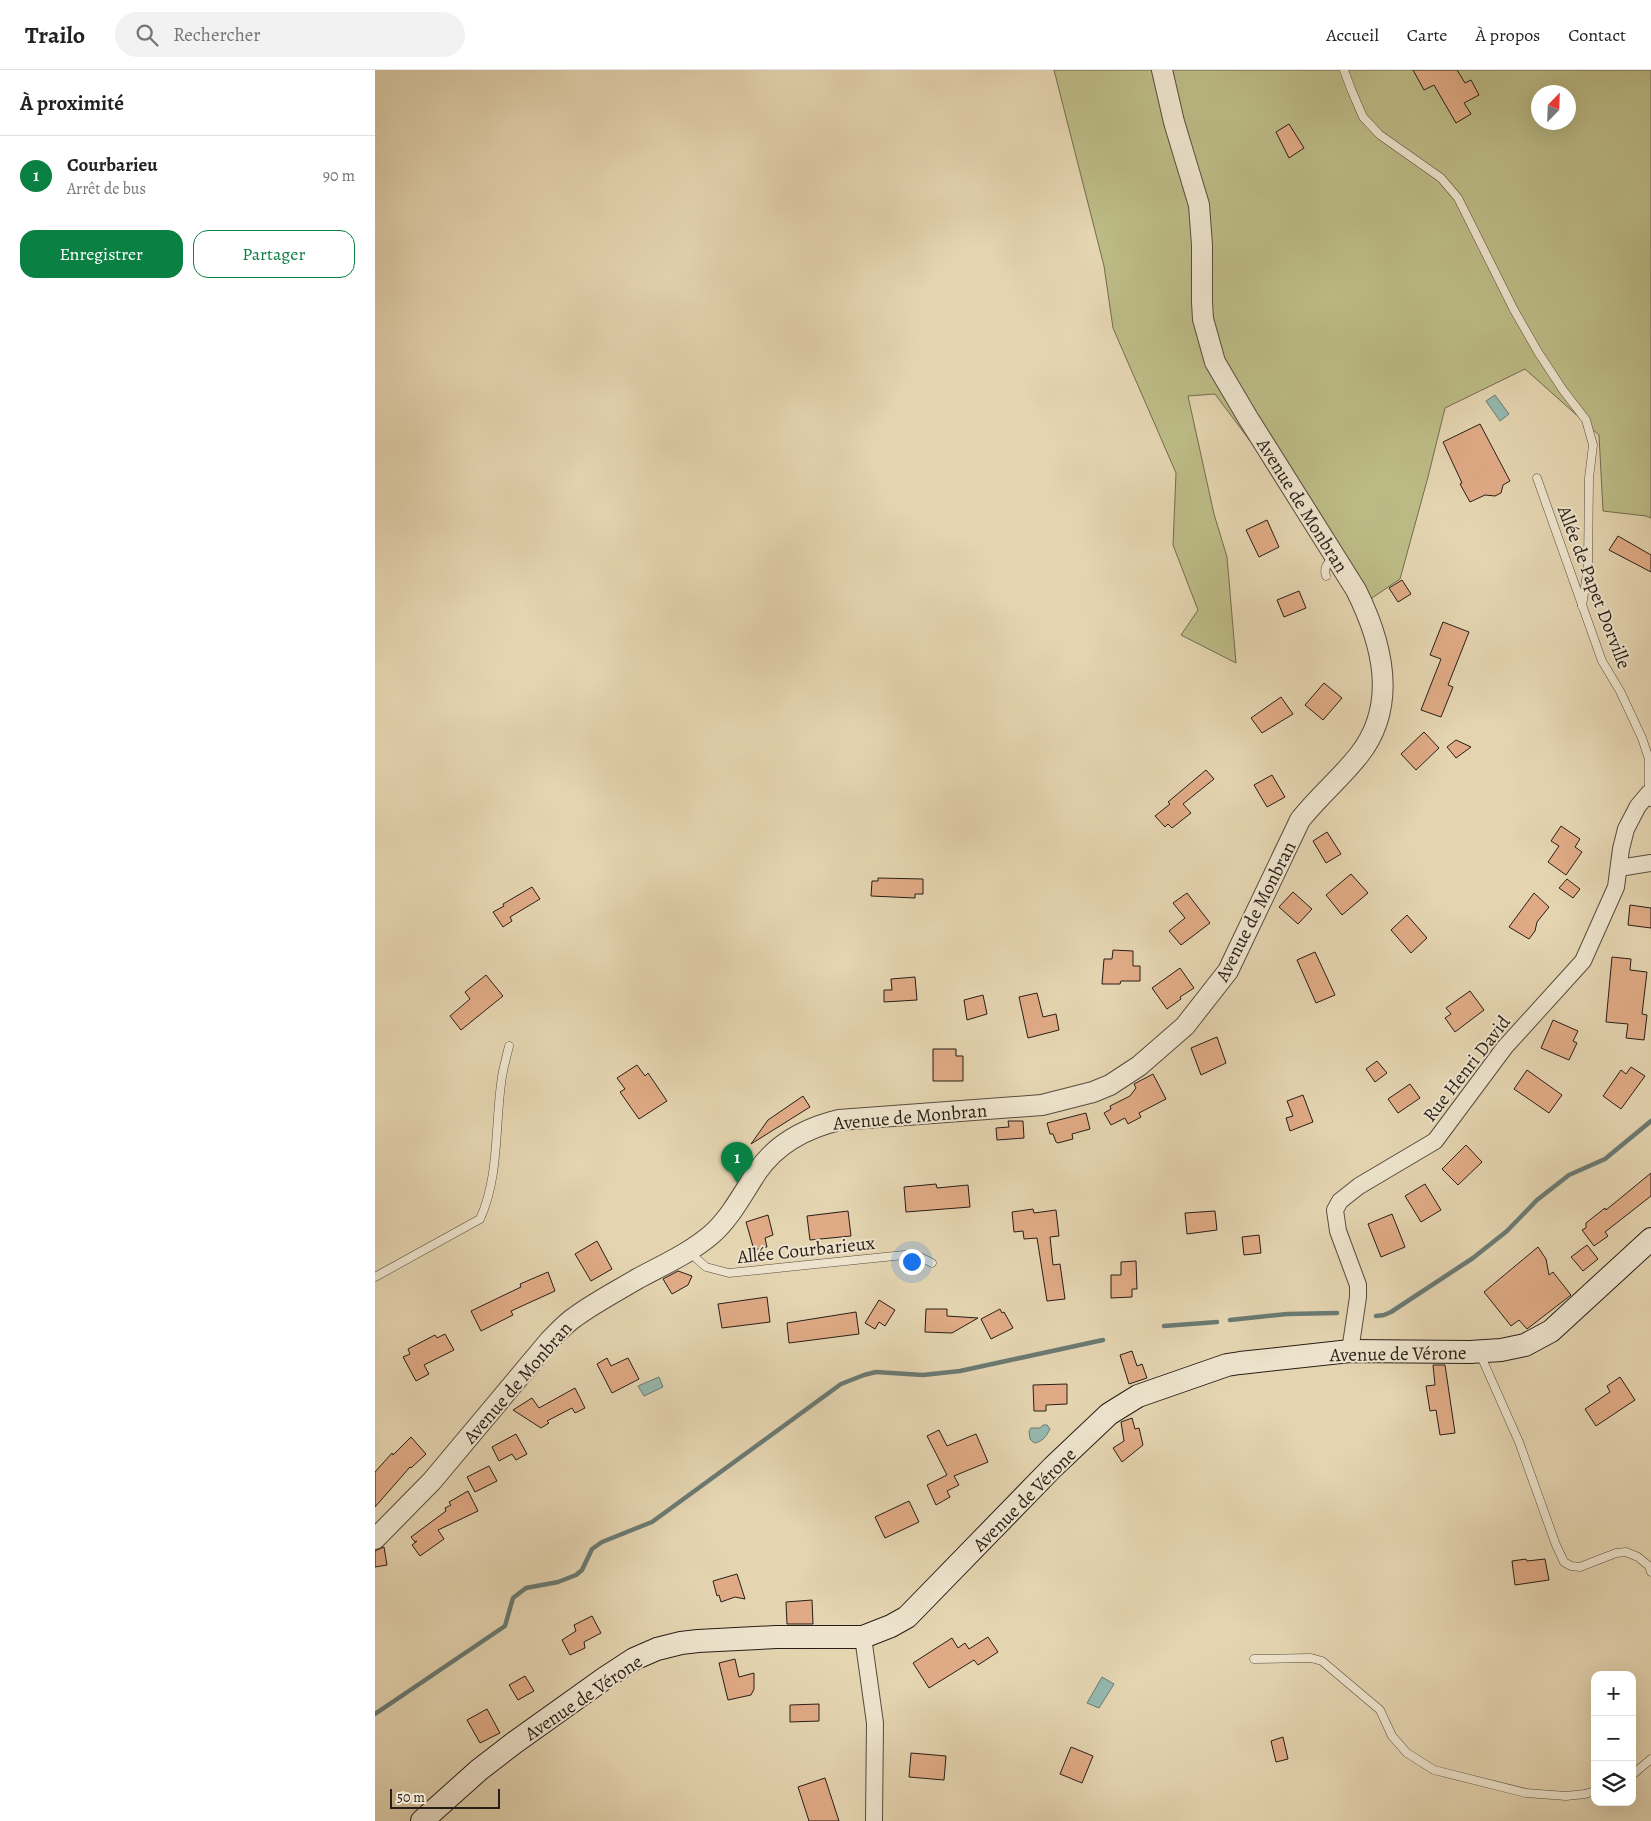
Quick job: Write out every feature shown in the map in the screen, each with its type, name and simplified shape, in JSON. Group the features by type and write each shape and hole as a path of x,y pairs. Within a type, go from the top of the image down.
{"main road":[{"name":"Avenue de Vérone","path":"423,1821 479,1770 513,1743 634,1659 657,1649 681,1643 707,1641 777,1637 863,1637 891,1626 907,1617 1053,1467 1109,1414 1138,1396 1234,1364 1350,1351 1414,1353 1479,1352 1525,1345 1551,1331 1651,1239"}],"street":[{"name":"Avenue de Monbran","path":"375,1539 432,1481 550,1340 565,1325 599,1302 699,1244 719,1227 758,1170 787,1141 813,1128 839,1120 1042,1105 1093,1092 1110,1085 1139,1066 1185,1026 1228,971 1300,820 1359,755 1375,728 1383,696 1384,676 1379,649 1368,614 1335,555 1252,426 1215,362 1203,310 1199,205 1173,122 1162,70"},
{"name":"Rue Henri David","path":"1350,1351 1358,1285 1338,1232 1335,1210 1340,1201 1359,1186 1435,1141 1505,1047 1583,961 1616,887 1625,829 1638,806 1650,794"},
{"path":"1619,868 1651,863"},
{"path":"863,1637 875,1723 874,1821"}],"lane":[{"path":"1344,70 1363,117 1380,135 1441,178 1458,198 1514,310 1538,352 1586,420 1593,445 1589,478 1588,567 1583,606"},
{"name":"Allée de Papet Dorville","path":"1537,478 1602,661 1620,691 1642,738 1649,759 1650,794"},
{"path":"1327,576 1325,572 1326,565 1335,555"},
{"path":"375,1278 480,1219 487,1205 497,1142 501,1084 509,1046"},
{"name":"Allée Courbarieux","path":"688,1251 706,1267 729,1273 914,1254 931,1263"},
{"path":"1479,1352 1519,1442 1556,1545 1564,1562 1571,1566 1579,1567 1616,1553 1626,1552 1638,1557 1649,1566 1651,1572"},
{"path":"1254,1659 1311,1658 1322,1661 1380,1710 1392,1736 1407,1753 1434,1770 1526,1793 1566,1796 1591,1792"},
{"path":"1636,1772 1651,1759"}],"shaded area":[{"path":"1054,70 1651,70 1651,518 1603,511 1599,435 1525,369 1445,408 1400,579 1369,600 1215,394 1188,396 1214,514 1227,557 1236,663 1181,635 1198,610 1173,545 1176,473 1113,328 1104,266"}],"water":[{"path":"1495,395 1509,414 1500,421 1486,401"},
{"path":"659,1377 663,1387 644,1396 638,1386"},
{"path":"1043,1425 1047,1425 1050,1429 1043,1439 1034,1443 1030,1439 1029,1431 1031,1428 1040,1428"},
{"path":"1102,1677 1114,1684 1099,1708 1087,1703"}],"building":[{"path":"1413,70 1457,70 1465,83 1471,80 1479,95 1464,103 1471,114 1456,123 1434,85 1424,90"},
{"path":"1289,124 1304,148 1289,158 1276,132"},
{"path":"1480,424 1510,481 1503,485 1501,493 1495,496 1485,495 1470,502 1460,484 1462,483 1443,442"},
{"path":"1267,520 1279,547 1259,557 1246,530"},
{"path":"1618,536 1651,555 1651,572 1609,550"},
{"path":"1402,580 1411,594 1398,602 1389,588"},
{"path":"1299,591 1306,608 1284,617 1277,600"},
{"path":"1443,622 1469,632 1448,685 1453,687 1441,717 1421,710 1441,659 1430,655"},
{"path":"1324,683 1342,698 1323,720 1305,705"},
{"path":"1281,697 1293,714 1262,733 1251,718"},
{"path":"1424,732 1439,748 1416,770 1401,754"},
{"path":"1456,740 1471,747 1456,758 1447,747"},
{"path":"1206,770 1214,779 1183,804 1191,813 1172,828 1168,824 1165,827 1155,816 1170,804 1168,802"},
{"path":"1272,775 1285,797 1267,807 1254,785"},
{"path":"1561,826 1580,839 1575,847 1582,852 1566,875 1548,862 1559,846 1551,841"},
{"path":"1327,832 1341,854 1326,863 1313,841"},
{"path":"1351,874 1368,893 1342,915 1326,895"},
{"path":"878,878 923,879 923,894 915,894 915,898 871,896 872,881 878,881"},
{"path":"1567,879 1580,889 1573,898 1559,888"},
{"path":"532,887 540,899 510,917 512,921 503,927 493,912"},
{"path":"1293,892 1312,909 1298,924 1279,907"},
{"path":"1187,893 1210,923 1181,945 1169,931 1185,918 1173,903"},
{"path":"1534,893 1549,907 1537,922 1535,931 1529,939 1509,927"},
{"path":"1630,905 1651,908 1651,928 1628,925"},
{"path":"1407,915 1427,938 1411,953 1391,930"},
{"path":"1113,950 1133,951 1133,966 1140,966 1140,981 1102,984 1104,959 1112,959"},
{"path":"1315,952 1335,995 1316,1003 1297,960"},
{"path":"1612,957 1631,959 1630,970 1647,972 1642,1014 1647,1015 1644,1040 1626,1038 1628,1024 1606,1022"},
{"path":"1180,968 1194,988 1167,1009 1152,988"},
{"path":"486,975 503,996 461,1030 450,1016 470,999 465,992"},
{"path":"915,977 917,1000 884,1002 884,990 892,990 891,979"},
{"path":"1470,991 1484,1010 1455,1032 1445,1018 1451,1014 1446,1008"},
{"path":"1037,993 1043,1017 1056,1014 1059,1030 1028,1038 1019,997"},
{"path":"983,995 987,1014 967,1020 964,1000"},
{"path":"1553,1020 1578,1031 1573,1041 1577,1043 1569,1060 1541,1048"},
{"path":"1217,1037 1226,1063 1201,1075 1191,1048"},
{"path":"933,1049 956,1049 956,1056 963,1056 963,1081 933,1081"},
{"path":"1377,1061 1387,1073 1375,1082 1366,1069"},
{"path":"637,1065 645,1076 648,1073 667,1101 639,1119 620,1092 625,1089 617,1078"},
{"path":"1631,1067 1645,1076 1621,1109 1603,1096 1621,1070 1626,1074"},
{"path":"1527,1070 1562,1095 1549,1113 1514,1089"},
{"path":"1153,1074 1166,1099 1139,1113 1141,1117 1128,1124 1125,1118 1111,1125 1104,1113 1111,1109 1110,1106 1130,1096 1136,1088 1134,1084"},
{"path":"1410,1084 1420,1098 1398,1113 1388,1099"},
{"path":"1303,1095 1313,1122 1290,1131 1286,1118 1293,1116 1287,1101"},
{"path":"803,1096 810,1107 751,1144 768,1120"},
{"path":"1086,1113 1090,1129 1072,1134 1073,1139 1056,1142 1053,1134 1050,1134 1047,1123"},
{"path":"1008,1121 1023,1121 1024,1138 997,1140 996,1128 1009,1127"},
{"path":"1466,1145 1482,1162 1458,1185 1442,1169"},
{"path":"1651,1173 1651,1196 1605,1232 1608,1236 1594,1246 1582,1230 1586,1228 1586,1223 1605,1208 1606,1210"},
{"path":"936,1184 937,1188 968,1185 970,1207 906,1212 904,1187"},
{"path":"1425,1184 1441,1210 1421,1222 1405,1196"},
{"path":"1033,1209 1034,1213 1056,1210 1059,1236 1050,1237 1053,1265 1060,1264 1065,1299 1047,1301 1037,1238 1024,1239 1023,1231 1014,1232 1012,1212"},
{"path":"848,1211 851,1236 810,1240 807,1216"},
{"path":"1215,1211 1217,1230 1187,1234 1185,1213"},
{"path":"1392,1214 1405,1247 1381,1257 1368,1224"},
{"path":"768,1215 773,1235 765,1238 767,1247 754,1250 746,1222"},
{"path":"1259,1235 1261,1253 1244,1255 1242,1237"},
{"path":"597,1241 612,1269 591,1281 575,1254"},
{"path":"1587,1245 1598,1259 1583,1271 1571,1257"},
{"path":"1538,1247 1546,1259 1549,1275 1553,1272 1571,1295 1527,1329 1519,1320 1511,1326 1484,1292"},
{"path":"1136,1261 1137,1289 1132,1289 1132,1297 1111,1298 1111,1275 1121,1275 1121,1262"},
{"path":"678,1271 692,1276 688,1285 672,1294 663,1279"},
{"path":"548,1272 555,1291 511,1311 513,1315 481,1331 471,1311 521,1287 520,1284"},
{"path":"767,1297 770,1322 722,1328 718,1304"},
{"path":"879,1300 895,1310 885,1326 879,1322 875,1329 865,1323"},
{"path":"926,1309 947,1309 947,1316 978,1318 952,1333 925,1332"},
{"path":"1000,1309 1002,1313 1004,1312 1013,1328 991,1339 981,1319"},
{"path":"856,1312 859,1334 789,1343 787,1323"},
{"path":"445,1334 454,1350 424,1365 429,1374 416,1381 403,1357 410,1354 408,1349 435,1335 437,1338"},
{"path":"1132,1351 1137,1366 1142,1364 1147,1378 1129,1384 1120,1355"},
{"path":"607,1358 611,1366 628,1358 639,1379 612,1393 597,1364"},
{"path":"1433,1365 1445,1365 1455,1433 1440,1435 1436,1410 1430,1411 1426,1386 1435,1385"},
{"path":"1620,1377 1635,1400 1596,1426 1585,1409 1610,1392 1607,1386"},
{"path":"1067,1384 1067,1404 1046,1405 1046,1411 1034,1411 1033,1385"},
{"path":"575,1388 585,1408 575,1413 572,1408 547,1421 549,1423 541,1428 513,1410 532,1398 539,1408"},
{"path":"1132,1418 1135,1429 1139,1428 1143,1445 1122,1462 1113,1448 1124,1441 1121,1422"},
{"path":"939,1430 947,1446 976,1434 988,1462 954,1476 959,1485 947,1491 950,1497 936,1505 927,1485 947,1475 927,1436"},
{"path":"516,1434 527,1454 516,1460 512,1454 499,1461 492,1447"},
{"path":"411,1437 426,1454 410,1467 375,1507 375,1472 392,1453 393,1455"},
{"path":"489,1466 497,1481 475,1492 467,1477"},
{"path":"468,1491 478,1511 438,1530 444,1539 420,1556 412,1545 417,1541 415,1542 411,1537 446,1511 445,1508 451,1505 449,1502"},
{"path":"909,1501 919,1522 885,1538 875,1517"},
{"path":"384,1547 387,1565 375,1567 375,1551"},
{"path":"1526,1559 1527,1561 1545,1559 1549,1580 1515,1585 1512,1561"},
{"path":"737,1574 745,1599 735,1597 721,1602 719,1595 717,1596 713,1581"},
{"path":"812,1600 813,1624 787,1624 786,1602"},
{"path":"592,1616 601,1633 584,1642 585,1648 570,1655 562,1640 576,1631 574,1625"},
{"path":"988,1637 998,1652 978,1665 974,1660 929,1688 913,1663 952,1638 958,1648 965,1643 969,1649"},
{"path":"735,1659 739,1677 754,1673 754,1689 751,1695 728,1700 719,1663"},
{"path":"525,1676 534,1691 518,1700 509,1685"},
{"path":"819,1704 819,1721 790,1722 790,1705"},
{"path":"487,1709 500,1733 480,1743 467,1720"},
{"path":"1283,1737 1288,1759 1276,1762 1271,1741"},
{"path":"1071,1747 1093,1756 1082,1783 1060,1774"},
{"path":"911,1753 946,1756 944,1780 909,1777"},
{"path":"825,1778 839,1821 809,1821 798,1787"}],"waterway":[{"path":"1376,1316 1391,1312 1473,1258 1507,1231 1537,1200 1569,1175 1605,1159 1651,1121"},
{"path":"1230,1320 1287,1314 1337,1313"},
{"path":"1164,1326 1217,1322"},
{"path":"375,1714 505,1626 513,1598 526,1588 558,1582 576,1575 582,1570 592,1549 602,1542 652,1522 841,1384 876,1372 923,1375 960,1371 1103,1340"}],"place":[{"name":"Courbarieu","path":"737,1183"}]}
